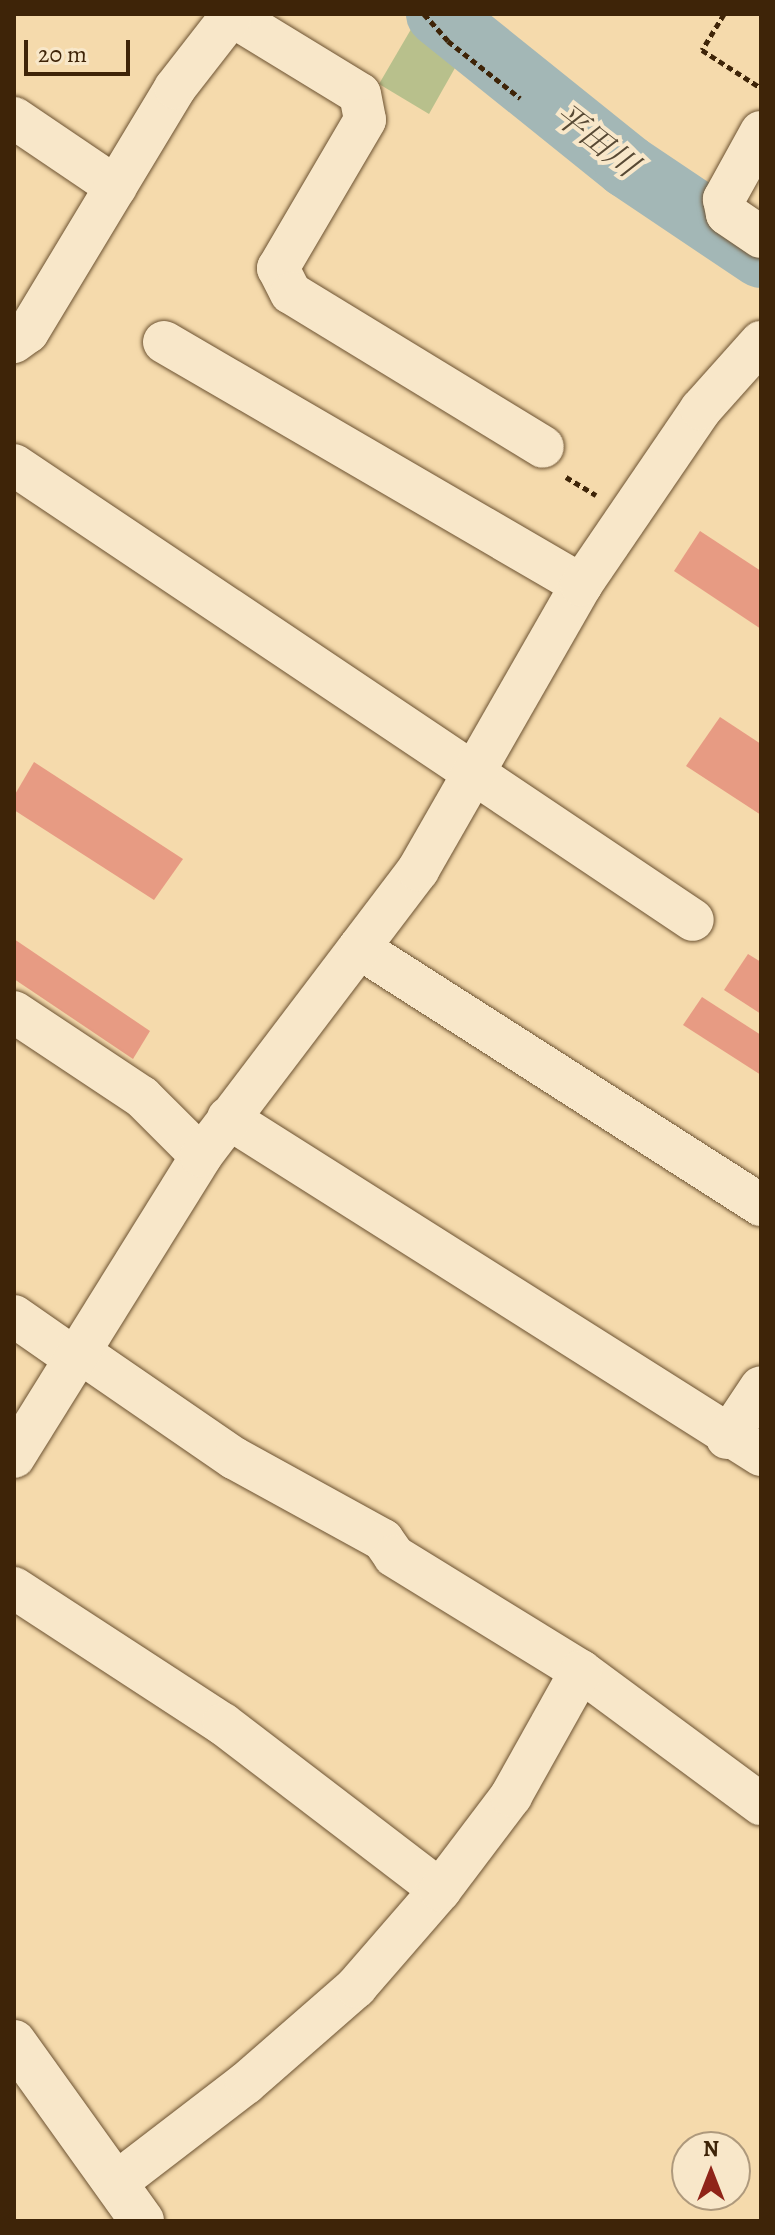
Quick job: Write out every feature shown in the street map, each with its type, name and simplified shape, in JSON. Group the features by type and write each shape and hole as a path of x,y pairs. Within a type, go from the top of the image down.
{"street":[{"path":"14,342 28,332 175,88 230,15 360,94 365,120 278,268 291,293 504,407 543,447"},
{"path":"14,118 116,187"},
{"path":"761,132 724,199 727,214 761,237"},
{"path":"164,342 581,585"},
{"path":"14,1457 201,1156 418,870 581,585 701,409 761,342"},
{"path":"14,465 693,920"},
{"path":"359,948 761,1205"},
{"path":"14,1012 142,1097 201,1156"},
{"path":"228,1118 744,1447 761,1387"},
{"path":"14,1316 234,1458 383,1540 394,1556 581,1671 761,1804"},
{"path":"14,1588 223,1724 440,1890"},
{"path":"117,2182 246,2083 356,1987 440,1890 511,1796 581,1671"},
{"path":"14,2042 142,2221"}],"path":[{"path":"424,14 448,41 520,98"},
{"path":"724,14 702,50 761,88"},
{"path":"543,447 548,466 629,514"}],"green space":[{"path":"417,19 460,59 429,114 379,84"}],"building":[{"path":"700,531 761,571 761,629 674,571"},
{"path":"720,717 761,744 761,815 686,766"},
{"path":"34,762 183,859 154,900 14,810 14,796"},
{"path":"14,939 150,1031 133,1059 14,979"},
{"path":"748,954 761,962 761,1014 724,990"},
{"path":"702,997 761,1035 761,1075 683,1025"}],"waterway":[{"name":"平田川","path":"438,14 627,166 761,256"}]}
